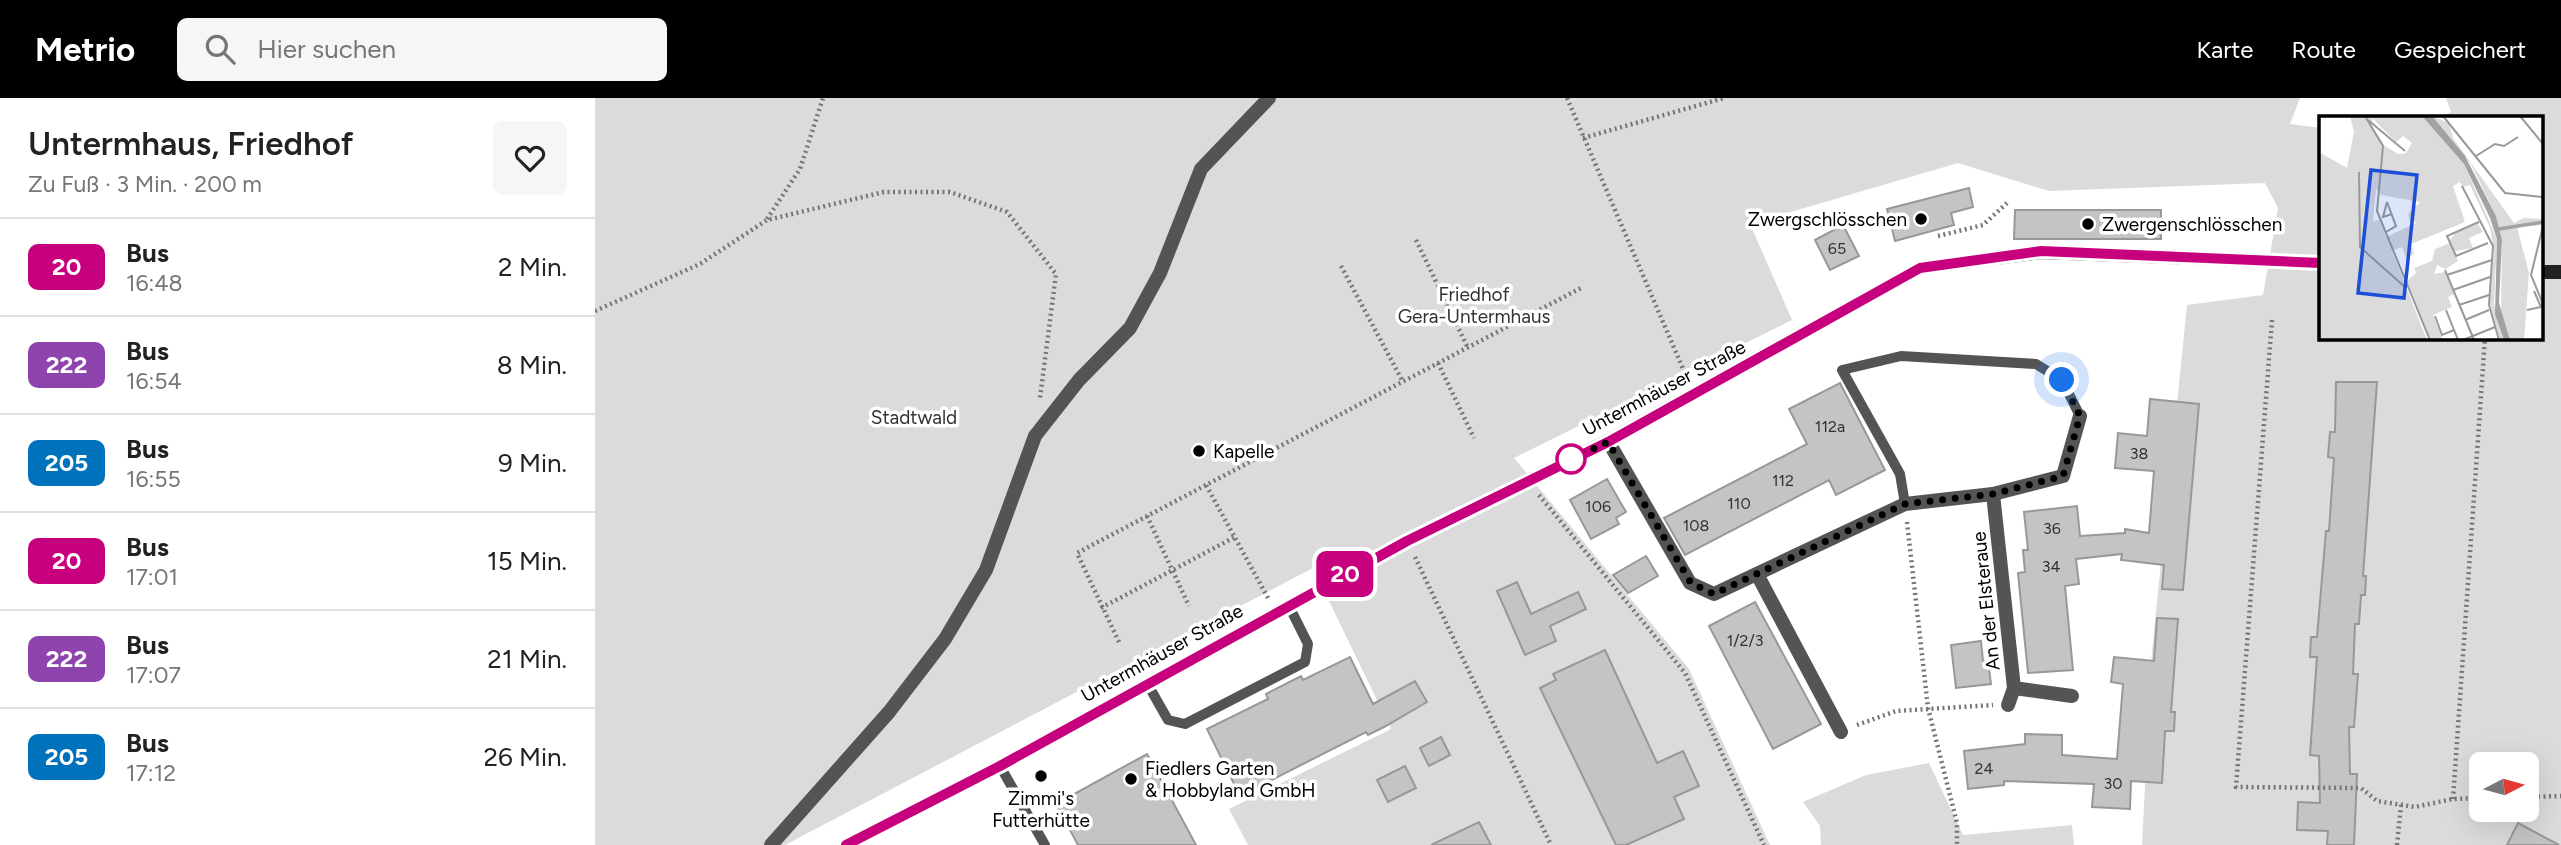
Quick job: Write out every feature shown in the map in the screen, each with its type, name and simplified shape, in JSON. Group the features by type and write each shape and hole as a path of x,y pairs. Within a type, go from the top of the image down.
{"main road":[{"name":"Untermhäuser Straße","path":"846,845 1000,766 1407,541 1608,442 1920,268 2041,251 2319,263"},
{"path":"2543,272 2561,272"}],"street":[{"path":"771,845 889,712 944,639 986,570 1035,436 1079,380 1130,328 1160,273 1201,169 1269,98"},
{"path":"1608,442 1691,583 1714,594 1758,576 1905,504 1993,494 2063,476 2080,416"},
{"name":"An der Elsteraue","path":"1993,494 2014,688 2072,696"},
{"path":"1758,576 1841,733"},
{"path":"2008,705 2014,688"}],"lane":[{"path":"1905,504 1899,474 1842,370 1901,356 2036,364 2062,380 2080,416"},
{"path":"1147,683 1168,720 1185,724 1305,662 1308,644 1282,608"},
{"path":"1000,766 1045,845"}],"path":[{"path":"767,220 800,169 823,98"},
{"path":"1567,98 1694,394"},
{"path":"1583,138 1724,98"},
{"path":"595,311 700,264 767,220 884,192 950,192 1007,212 1056,274 1035,436"},
{"path":"1938,236 1983,225 2007,203"},
{"path":"1416,240 1468,348"},
{"path":"1341,266 1403,382"},
{"path":"1119,642 1077,553 1581,289"},
{"path":"2272,320 2236,787 2361,788 2377,801 2415,807 2469,798"},
{"path":"2453,799 2485,340"},
{"path":"1438,363 1474,438"},
{"path":"1527,481 1685,673 1764,845"},
{"path":"1206,485 1235,537 1282,608"},
{"path":"1905,504 1928,708 1957,823 1958,845"},
{"path":"1147,516 1189,606"},
{"path":"1101,608 1235,537"},
{"path":"1407,541 1551,845"},
{"path":"1841,733 1896,711 2008,705"},
{"path":"2539,797 2561,796"},
{"path":"2397,845 2401,805"}],"green space":[{"name":"Stadtwald","path":"595,98 2300,98 2290,124 2319,128 2319,340 2543,340 2543,116 2442,116 2451,112 2446,98 2561,98 2561,845 2142,845 2152,651 2187,305 2263,295 2278,208 2265,183 2049,191 1958,163 1750,224 1792,320 1514,458 1689,669 1770,845 1248,845 1229,809 1391,729 1313,568 785,845 595,845"},
{"path":"1929,763 1963,835 2072,825 2074,845 1821,845 1820,826 1803,802 1866,775"}],"building":[{"name":"Zwergschlösschen","path":"1969,188 1973,207 1951,213 1954,225 1895,241 1887,209"},
{"name":"Zwergenschlösschen","path":"2015,210 2161,210 2161,239 2014,239"},
{"path":"1843,225 1859,256 1830,270 1815,240"},
{"path":"2336,382 2377,382 2363,576 2366,576 2365,595 2361,595 2359,624 2355,624 2353,674 2358,674 2354,727 2349,727 2350,774 2357,774 2354,845 2327,845 2328,831 2297,830 2298,802 2320,803 2319,756 2310,755 2317,657 2310,657 2311,637 2317,637 2326,531 2329,531 2334,458 2328,457 2330,432 2335,432"},
{"path":"1840,383 1885,470 1836,495 1829,480 1685,555 1664,518 1807,444 1789,409"},
{"path":"2150,399 2199,404 2183,590 2162,589 2164,565 2121,560 2122,554 2076,559 2079,584 2065,586 2073,670 2028,673 2018,573 2025,572 2023,550 2028,550 2024,512 2077,506 2080,536 2125,533 2125,529 2149,533 2154,471 2115,468 2118,433 2147,436"},
{"path":"1607,479 1626,512 1616,518 1619,524 1591,539 1570,500"},
{"path":"1646,556 1658,576 1628,593 1613,575"},
{"path":"1517,582 1531,614 1578,592 1586,609 1550,626 1556,641 1525,655 1497,591"},
{"path":"1755,602 1821,724 1773,749 1709,626"},
{"path":"2157,618 2178,619 2171,712 2175,712 2174,731 2165,731 2162,783 2131,781 2130,809 2092,807 2094,784 2004,781 2004,785 1968,789 1964,751 2025,744 2025,734 2062,735 2062,755 2117,759 2123,684 2111,682 2114,657 2154,661"},
{"path":"1981,641 1983,661 1988,661 1991,684 1956,688 1951,645"},
{"path":"1605,650 1657,763 1683,751 1699,786 1674,797 1684,819 1626,845 1616,845 1540,688 1556,680 1553,674"},
{"path":"1350,657 1373,704 1415,681 1427,702 1384,727 1368,735 1366,732 1240,796 1207,729 1268,699 1266,694 1301,676 1303,680"},
{"path":"1441,737 1450,755 1429,766 1420,748"},
{"name":"Fiedlers Garten & Hobbyland GmbH","path":"1147,754 1196,845 1078,845 1056,804"},
{"path":"1405,766 1416,788 1388,802 1377,780"},
{"path":"1479,822 1491,845 1431,845"},
{"path":"2518,823 2559,845 2507,845"}],"bus line":[{"name":"20","path":"846,845 1000,766 1275,611 1407,541 1608,442 1920,268 2041,251 2319,263"}],"place":[{"name":"Zwergschlösschen","path":"1921,219"},
{"name":"Zwergenschlösschen","path":"2088,224"},
{"name":"Kapelle","path":"1199,451"},
{"name":"Zimmi's Futterhütte","path":"1041,776"},
{"name":"Fiedlers Garten & Hobbyland GmbH","path":"1131,779"}],"route":[{"path":"1571,459 1569,460 1608,442 1691,583 1714,594 1758,576 1905,504 1993,494 2063,476 2080,416 2062,380"}],"park label":[{"name":"Friedhof Gera-Untermhaus","path":"1474,305"}]}
